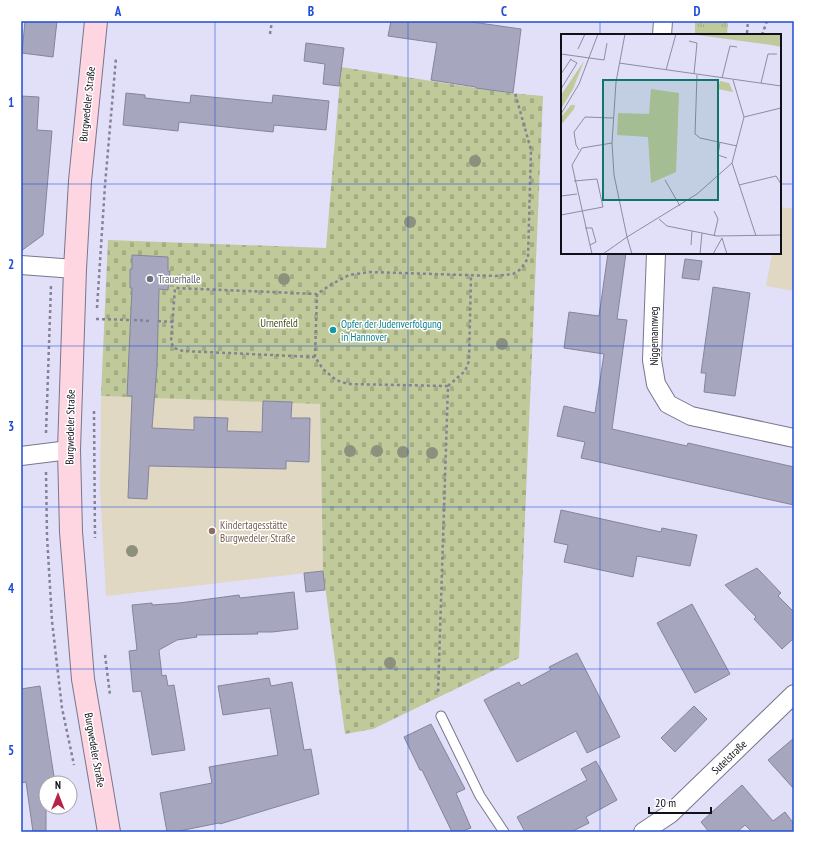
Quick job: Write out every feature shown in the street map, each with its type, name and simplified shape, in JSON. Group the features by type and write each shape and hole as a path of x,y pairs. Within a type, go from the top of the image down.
{"main road":[{"name":"Burgwedeler Straße","path":"96,21 81,174 75,269 69,450 71,532 83,679 109,832"}],"street":[{"path":"662,34 663,21"},
{"name":"Niggemannweg","path":"656,254 652,360 656,384 668,404 690,416 794,438"},
{"path":"21,265 75,269"},
{"path":"21,456 69,450"},
{"name":"Sutelstraße","path":"643,832 670,814 794,694"}],"lane":[{"path":"441,716 480,796 504,832"}],"path":[{"path":"270,34 272,21"},
{"path":"747,33 748,21"},
{"path":"762,34 767,21"},
{"path":"97,311 105,185 116,57"},
{"path":"314,357 183,351 174,348 171,342 175,288 318,294 332,284 349,275 370,272 471,276 513,274 521,269 528,258 531,150 515,93"},
{"path":"318,294 314,357 323,369 336,380 348,384 448,386 465,371 469,361 471,276"},
{"path":"96,327 96,319 130,320"},
{"path":"134,320 151,321"},
{"path":"158,321 173,322"},
{"path":"438,694 448,386"},
{"path":"94,406 95,540"},
{"path":"104,655 110,699"}],"shaded area":[{"path":"781,207 794,209 794,291 766,286 772,254 781,254"},
{"name":"Kindertagesstätte Burgwedeler Straße","path":"101,396 320,403 323,571 106,596 100,491"}],"green space":[{"path":"695,21 728,21 727,34 695,34"},
{"name":"Urnenfeld","path":"341,67 509,93 543,96 519,658 373,729 345,734 323,571 320,404 101,396 108,240 326,248"}],"building":[{"path":"25,21 57,21 53,57 22,53"},
{"path":"391,21 465,21 521,29 513,93 431,80 437,43 388,36"},
{"path":"306,43 344,48 339,86 323,84 325,64 304,61"},
{"path":"126,93 145,95 145,98 190,103 191,95 272,103 273,95 329,101 326,130 274,125 273,132 179,122 178,131 123,125"},
{"path":"21,96 39,97 37,130 52,131 43,235 21,251"},
{"path":"608,254 626,254 617,319 627,320 612,429 687,446 688,443 794,467 794,505 581,458 585,442 557,436 564,406 595,413 604,354 564,348 569,312 599,316"},
{"path":"132,255 168,257 168,271 170,271 168,290 159,289 157,366 152,428 194,430 194,417 228,418 227,431 262,432 263,401 292,402 291,418 310,418 309,462 286,461 286,469 149,466 147,499 128,498 132,396 127,396 132,288 130,288 130,269 132,269"},
{"path":"685,259 702,261 699,280 682,278"},
{"path":"713,287 750,293 735,396 704,392 706,373 701,373"},
{"path":"561,510 661,532 662,528 697,535 690,566 637,556 633,577 564,562 568,545 554,542"},
{"path":"757,568 781,593 778,596 794,612 794,638 782,649 754,619 756,617 725,585"},
{"path":"323,571 325,590 306,592 304,573"},
{"path":"294,592 298,629 257,632 258,634 196,635 197,637 177,640 159,650 162,676 166,675 168,686 174,685 185,750 152,755 141,691 133,692 129,651 137,650 132,605 179,603 239,595 240,598"},
{"path":"692,604 730,674 695,693 657,623"},
{"path":"577,653 620,737 587,753 576,731 517,762 484,700 519,682 521,686 551,670 549,667"},
{"path":"269,678 271,686 292,682 304,750 311,749 319,794 220,824 167,832 160,793 212,783 209,767 278,755 270,708 223,715 218,686"},
{"path":"40,686 54,775 38,775 38,815 46,815 46,832 33,832 26,782 21,783 21,689"},
{"path":"694,706 707,719 675,752 661,738"},
{"path":"431,724 465,789 456,793 471,828 460,832 452,832 404,737"},
{"path":"794,738 794,789 768,760"},
{"path":"596,761 617,800 586,817 589,823 571,832 525,832 517,817 587,780 581,769"},
{"path":"742,785 773,821 785,812 794,824 794,832 752,832 745,825 737,832 709,832 701,822"}],"place":[{"name":"Trauerhalle","path":"150,279"},
{"name":"Opfer der Judenverfolgung in Hannover","path":"333,330"},
{"name":"Kindertagesstätte Burgwedeler Straße","path":"212,531"}]}
